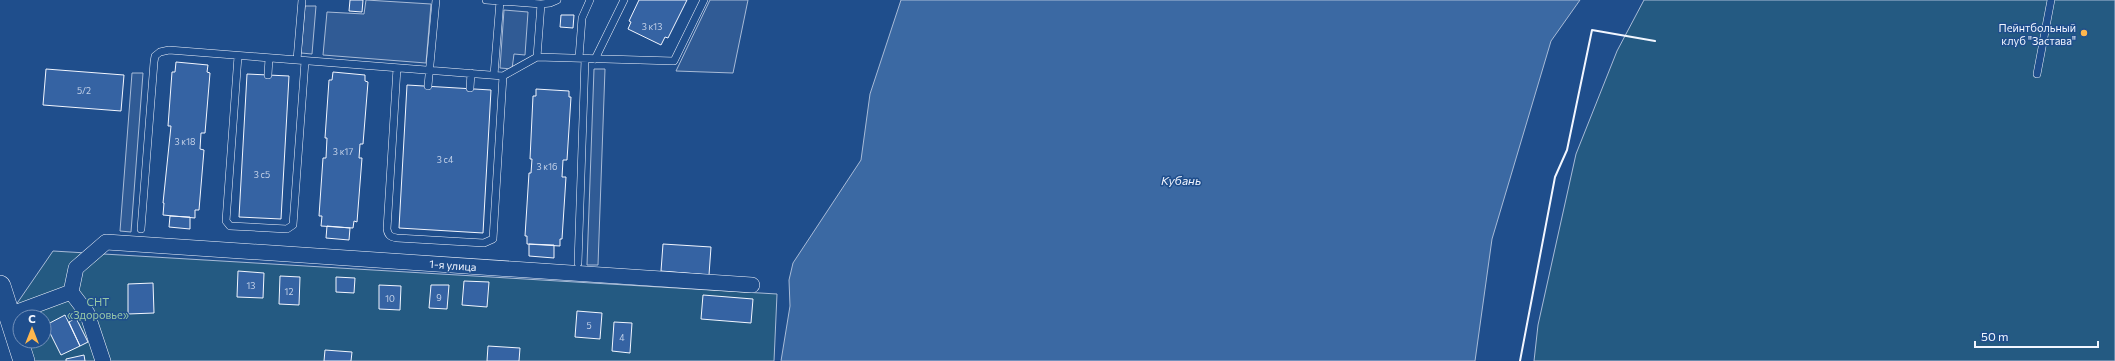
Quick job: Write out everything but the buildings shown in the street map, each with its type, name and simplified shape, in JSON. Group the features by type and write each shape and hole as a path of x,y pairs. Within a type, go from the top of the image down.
{"street":[{"name":"1-я улица","path":"71,292 76,268 106,242 752,285"},
{"path":"0,286 24,361"},
{"path":"9,315 71,292 87,313 103,361"}],"lane":[{"path":"297,60 302,0"},
{"path":"428,86 436,0"},
{"path":"486,0 541,4 550,3 557,0"},
{"path":"578,263 582,18 590,0"},
{"path":"595,59 624,0"},
{"path":"141,229 155,56 160,52 169,50 503,76 537,57 674,61 704,0"},
{"path":"2037,74 2051,0"},
{"path":"494,75 500,1"},
{"path":"537,57 541,4"},
{"path":"238,56 226,221 230,226 287,229 291,228 293,224 305,61"},
{"path":"268,75 269,58"},
{"path":"397,68 387,229 388,234 391,237 396,238 484,243 493,239 503,76"},
{"path":"470,88 471,74"}],"green space":[{"path":"1644,0 2115,0 2115,361 1534,361 1538,325 1576,154 1617,51"},
{"name":"СНТ «Здоровье»","path":"53,251 777,294 774,361 24,361 20,349 52,349 52,309 13,309"},
{"name":"СНТ «Здоровье»","path":"12,311 12,324 9,315"}],"shaded area":[{"path":"366,0 431,4 426,63 323,55 327,12 364,14"},
{"path":"710,0 748,0 733,73 676,71"},
{"path":"305,6 316,6 312,54 301,53"},
{"path":"504,10 528,12 525,55 514,54 512,69 500,68"},
{"path":"594,69 605,69 598,265 587,265"},
{"path":"132,73 143,73 131,232 120,231"}],"water":[{"name":"Кубань","path":"901,0 1580,0 1551,41 1492,239 1475,361 781,361 790,306 789,280 793,263 861,160 870,94"}],"wall":[{"path":"1520,361 1555,177 1567,150 1592,30 1655,41"}],"place":[{"name":"Пейнтбольный клуб \"Застава\"","path":"2084,33"}]}
